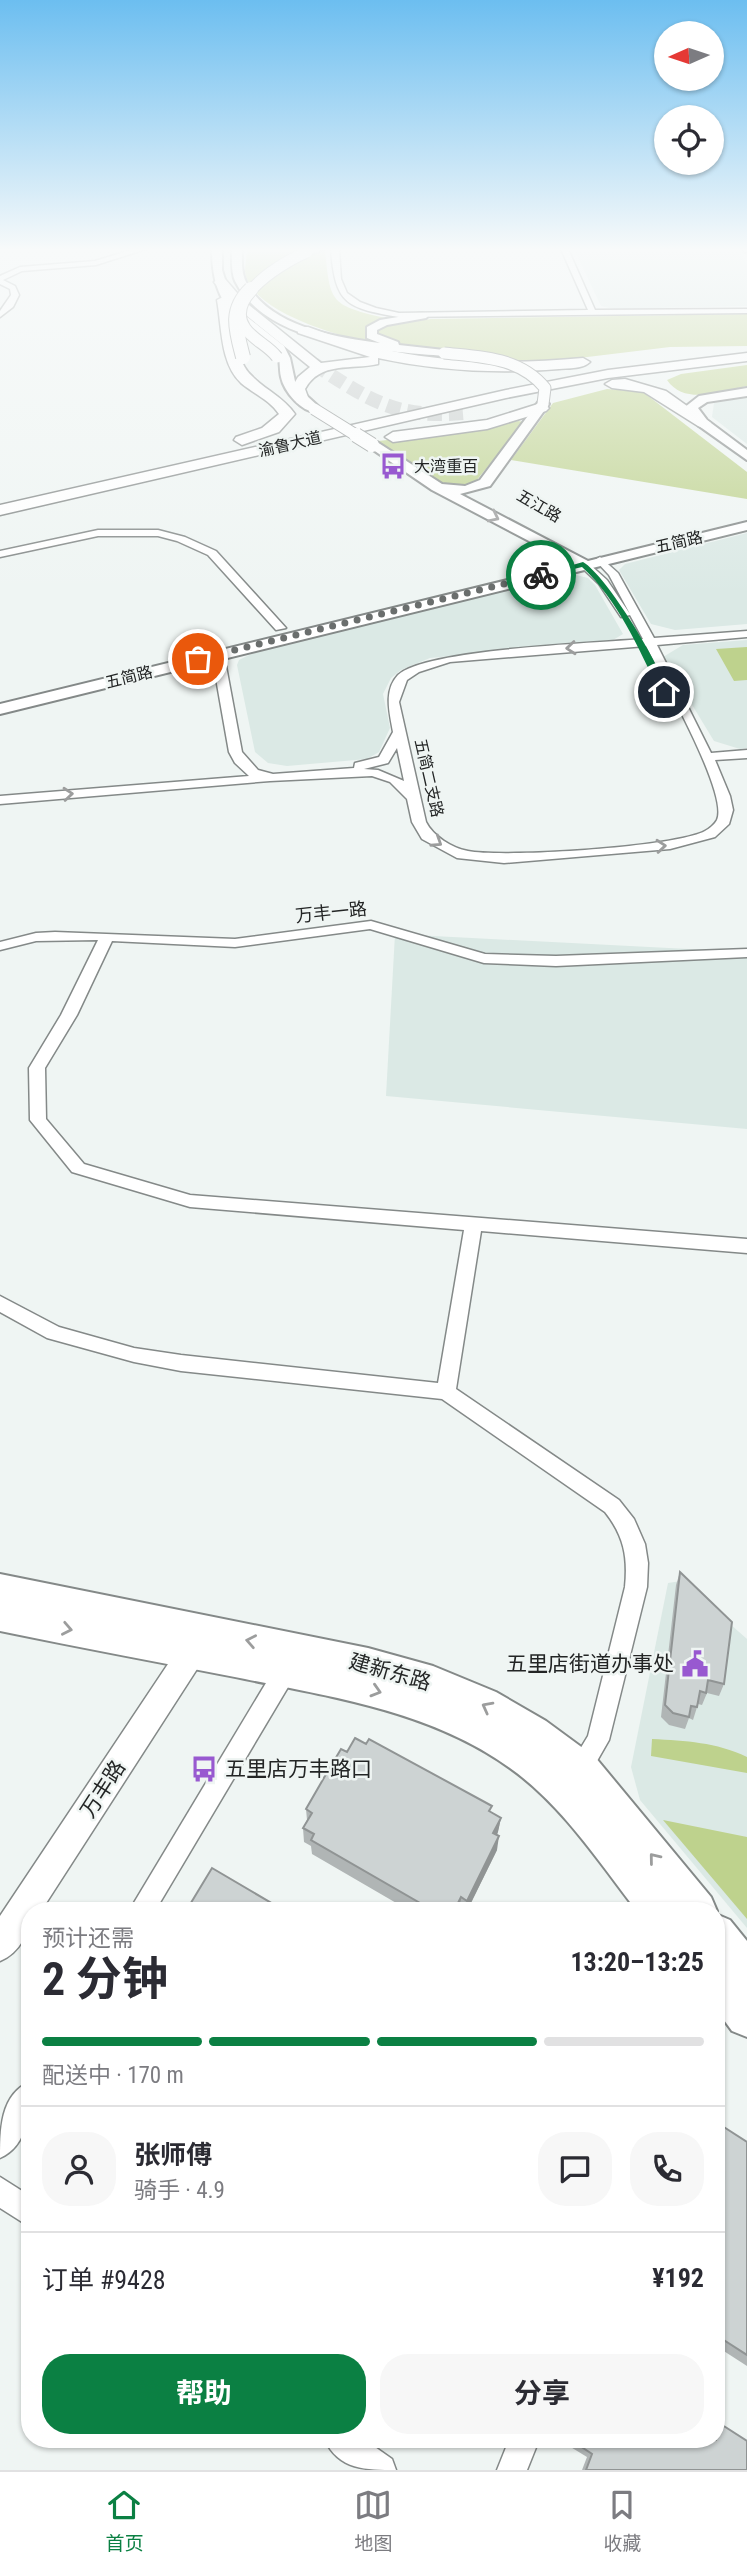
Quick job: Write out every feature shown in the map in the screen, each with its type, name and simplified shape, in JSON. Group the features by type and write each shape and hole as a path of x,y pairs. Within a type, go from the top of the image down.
{"highway":[{"path":"221,447 274,428 287,414 283,407 248,381 237,364"},
{"path":"245,364 248,381"},
{"path":"308,405 299,389 300,383 311,374 327,367 344,364"},
{"path":"461,364 475,367 546,364"},
{"name":"渝鲁大道","path":"0,496 576,371 628,364"},
{"name":"渝鲁大道","path":"0,510 506,394 608,374 698,364"},
{"path":"464,413 564,388 712,364"},
{"path":"674,370 659,375 658,382 676,396 689,400 703,399"},
{"path":"104,486 202,471 480,416 622,383 640,384 657,391 703,423"},
{"path":"344,443 478,428 503,423 542,406"}],"main road":[{"path":"280,364 286,377"},
{"name":"五江路","path":"285,364 286,377 293,392 308,405 437,487 586,559"},
{"path":"437,487 492,494 542,406 545,388 540,380 520,368 507,364"},
{"path":"747,392 703,399 691,407 703,423 747,456"},
{"name":"五江路","path":"492,494 586,559"},
{"name":"五简路","path":"0,709 747,518"},
{"name":"五简路","path":"0,699 280,628 586,559 747,526"},
{"name":"建新东路","path":"0,1589 198,1643"},
{"name":"建新东路","path":"0,1615 198,1643 292,1661 358,1686 426,1706 474,1727 522,1755 572,1779 688,1902"},
{"name":"建新东路","path":"572,1779 656,1902"},
{"path":"725,1945 747,1973"},
{"path":"725,1988 747,2016"}],"street":[{"path":"0,554 98,533 158,533 181,539 212,554 280,628"},
{"name":"五简二支路","path":"586,559 645,642 690,741 706,757 724,796 726,810 722,824 710,834 670,845 481,859 462,855 427,836 419,822 393,702 402,678 430,664 450,659 645,642"},
{"path":"645,642 747,634"},
{"path":"261,644 238,655 229,665 245,759 256,773 284,777"},
{"path":"198,659 212,659 220,666 236,753 263,768 282,772 366,765 384,760 400,730"},
{"path":"706,757 747,754"},
{"path":"175,785 220,777 245,759"},
{"path":"0,800 377,772 403,783 414,799"},
{"name":"万丰一路","path":"0,946 36,937 107,936 235,943 370,925 484,958 556,961 747,953"},
{"path":"107,936 69,1015 37,1068 38,1119 78,1168 190,1201 747,1246"},
{"path":"716,955 747,948"},
{"path":"446,1392 473,1225"},
{"path":"0,1303 54,1333 134,1355 181,1363 446,1392 612,1506 627,1523 636,1543 639,1565 636,1587 598,1740 572,1779"},
{"name":"万丰路","path":"28,1902 198,1643"},
{"path":"146,1902 292,1661"},
{"name":"万丰路","path":"0,1945 21,1913"},
{"path":"0,2144 21,2110"},
{"path":"0,2191 21,2206"},
{"path":"351,2448 382,2470"},
{"path":"512,2470 521,2448"}],"shaded area":[{"path":"747,397 747,444 712,417 714,403"},
{"path":"747,533 747,624 675,630 651,624 619,570 625,564"},
{"path":"576,575 588,578 595,585 623,634 613,640 430,658 401,670 391,678 383,694 390,728 379,752 367,759 287,766 268,763 255,752 237,665 239,660 263,649 548,577"},
{"path":"747,640 747,748 740,749 714,741 663,657 683,645"},
{"path":"395,934 747,952 747,1129 386,1096"},
{"path":"681,1581 747,1639 747,1928 640,1800 631,1767 668,1583"}],"green space":[{"path":"747,365 747,386 715,393 683,393 667,380 681,374"},
{"path":"607,389 643,392 747,472 747,499 511,460 553,403"},
{"path":"518,421 524,422 476,481 465,486 453,485 426,475 378,441 482,430"},
{"path":"747,647 747,680 734,681 716,649"},
{"path":"652,1739 701,1743 724,1748 747,1757 747,1773 651,1756"},
{"path":"663,1820 747,1837 747,1919"}],"building":[{"name":"五里店街道办事处","path":"680,1572 732,1622 724,1684 708,1680 706,1693 700,1691 697,1707 691,1706 689,1717 673,1713 665,1705"},
{"path":"355,1738 366,1744 369,1739 492,1806 489,1811 501,1818 493,1833 499,1836 467,1901 461,1897 458,1902 418,1902 311,1840 314,1834 303,1828 312,1813 306,1809 341,1749 347,1752"},
{"path":"212,1868 270,1902 191,1902"},
{"path":"725,2128 747,2142 747,2355 725,2341"},
{"path":"725,2427 747,2441 747,2470 586,2470 592,2454 583,2448 725,2448"}],"tunnel":[{"path":"314,364 368,397 401,410 440,414 464,413"}],"way so far":[{"path":"198,659 541,575"}],"place":[{"name":"大湾重百","path":"393,466"},
{"name":"五里店街道办事处","path":"695,1664"},
{"name":"五里店万丰路口","path":"204,1769"}],"route":[{"path":"541,575 583,564 603,582 625,616 664,692"}]}
